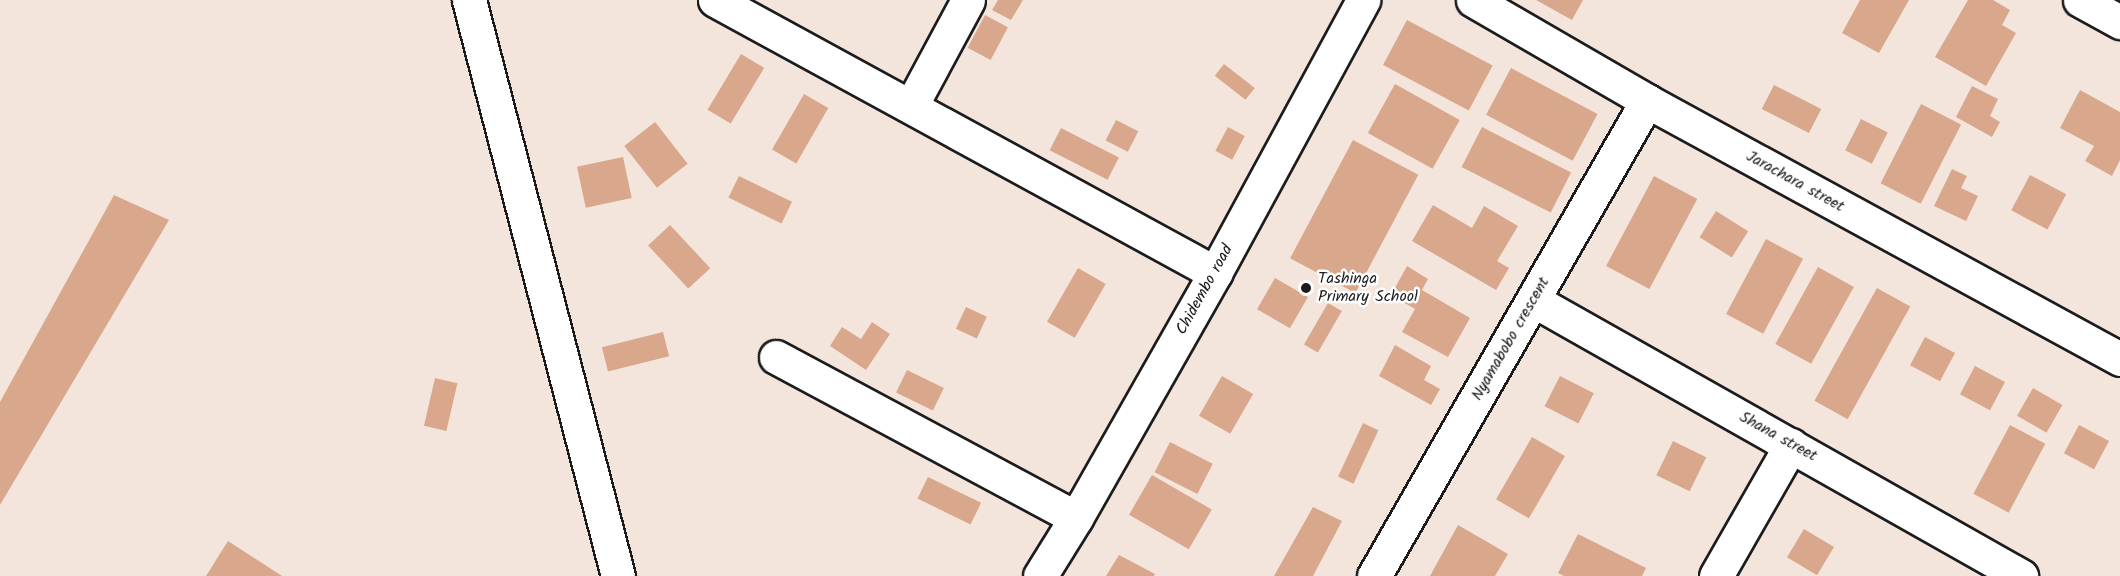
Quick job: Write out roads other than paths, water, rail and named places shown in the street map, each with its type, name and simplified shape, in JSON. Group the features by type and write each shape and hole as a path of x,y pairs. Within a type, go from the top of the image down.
{"street":[{"path":"469,0 618,576"},
{"path":"715,0 1215,273"},
{"path":"911,106 968,0"},
{"name":"Chidembo road","path":"1040,576 1076,518 1215,273 1363,0"},
{"name":"Jarachara street","path":"1473,0 1647,101 2120,359"},
{"path":"2080,0 2120,22"},
{"name":"Nyamabobo crescent","path":"1374,576 1647,101"},
{"name":"Shana street","path":"1533,300 2021,576"},
{"path":"776,357 1076,518"},
{"path":"1716,576 1791,445"}],"place":[{"name":"Tashinga Primary School","path":"1306,288"}]}
